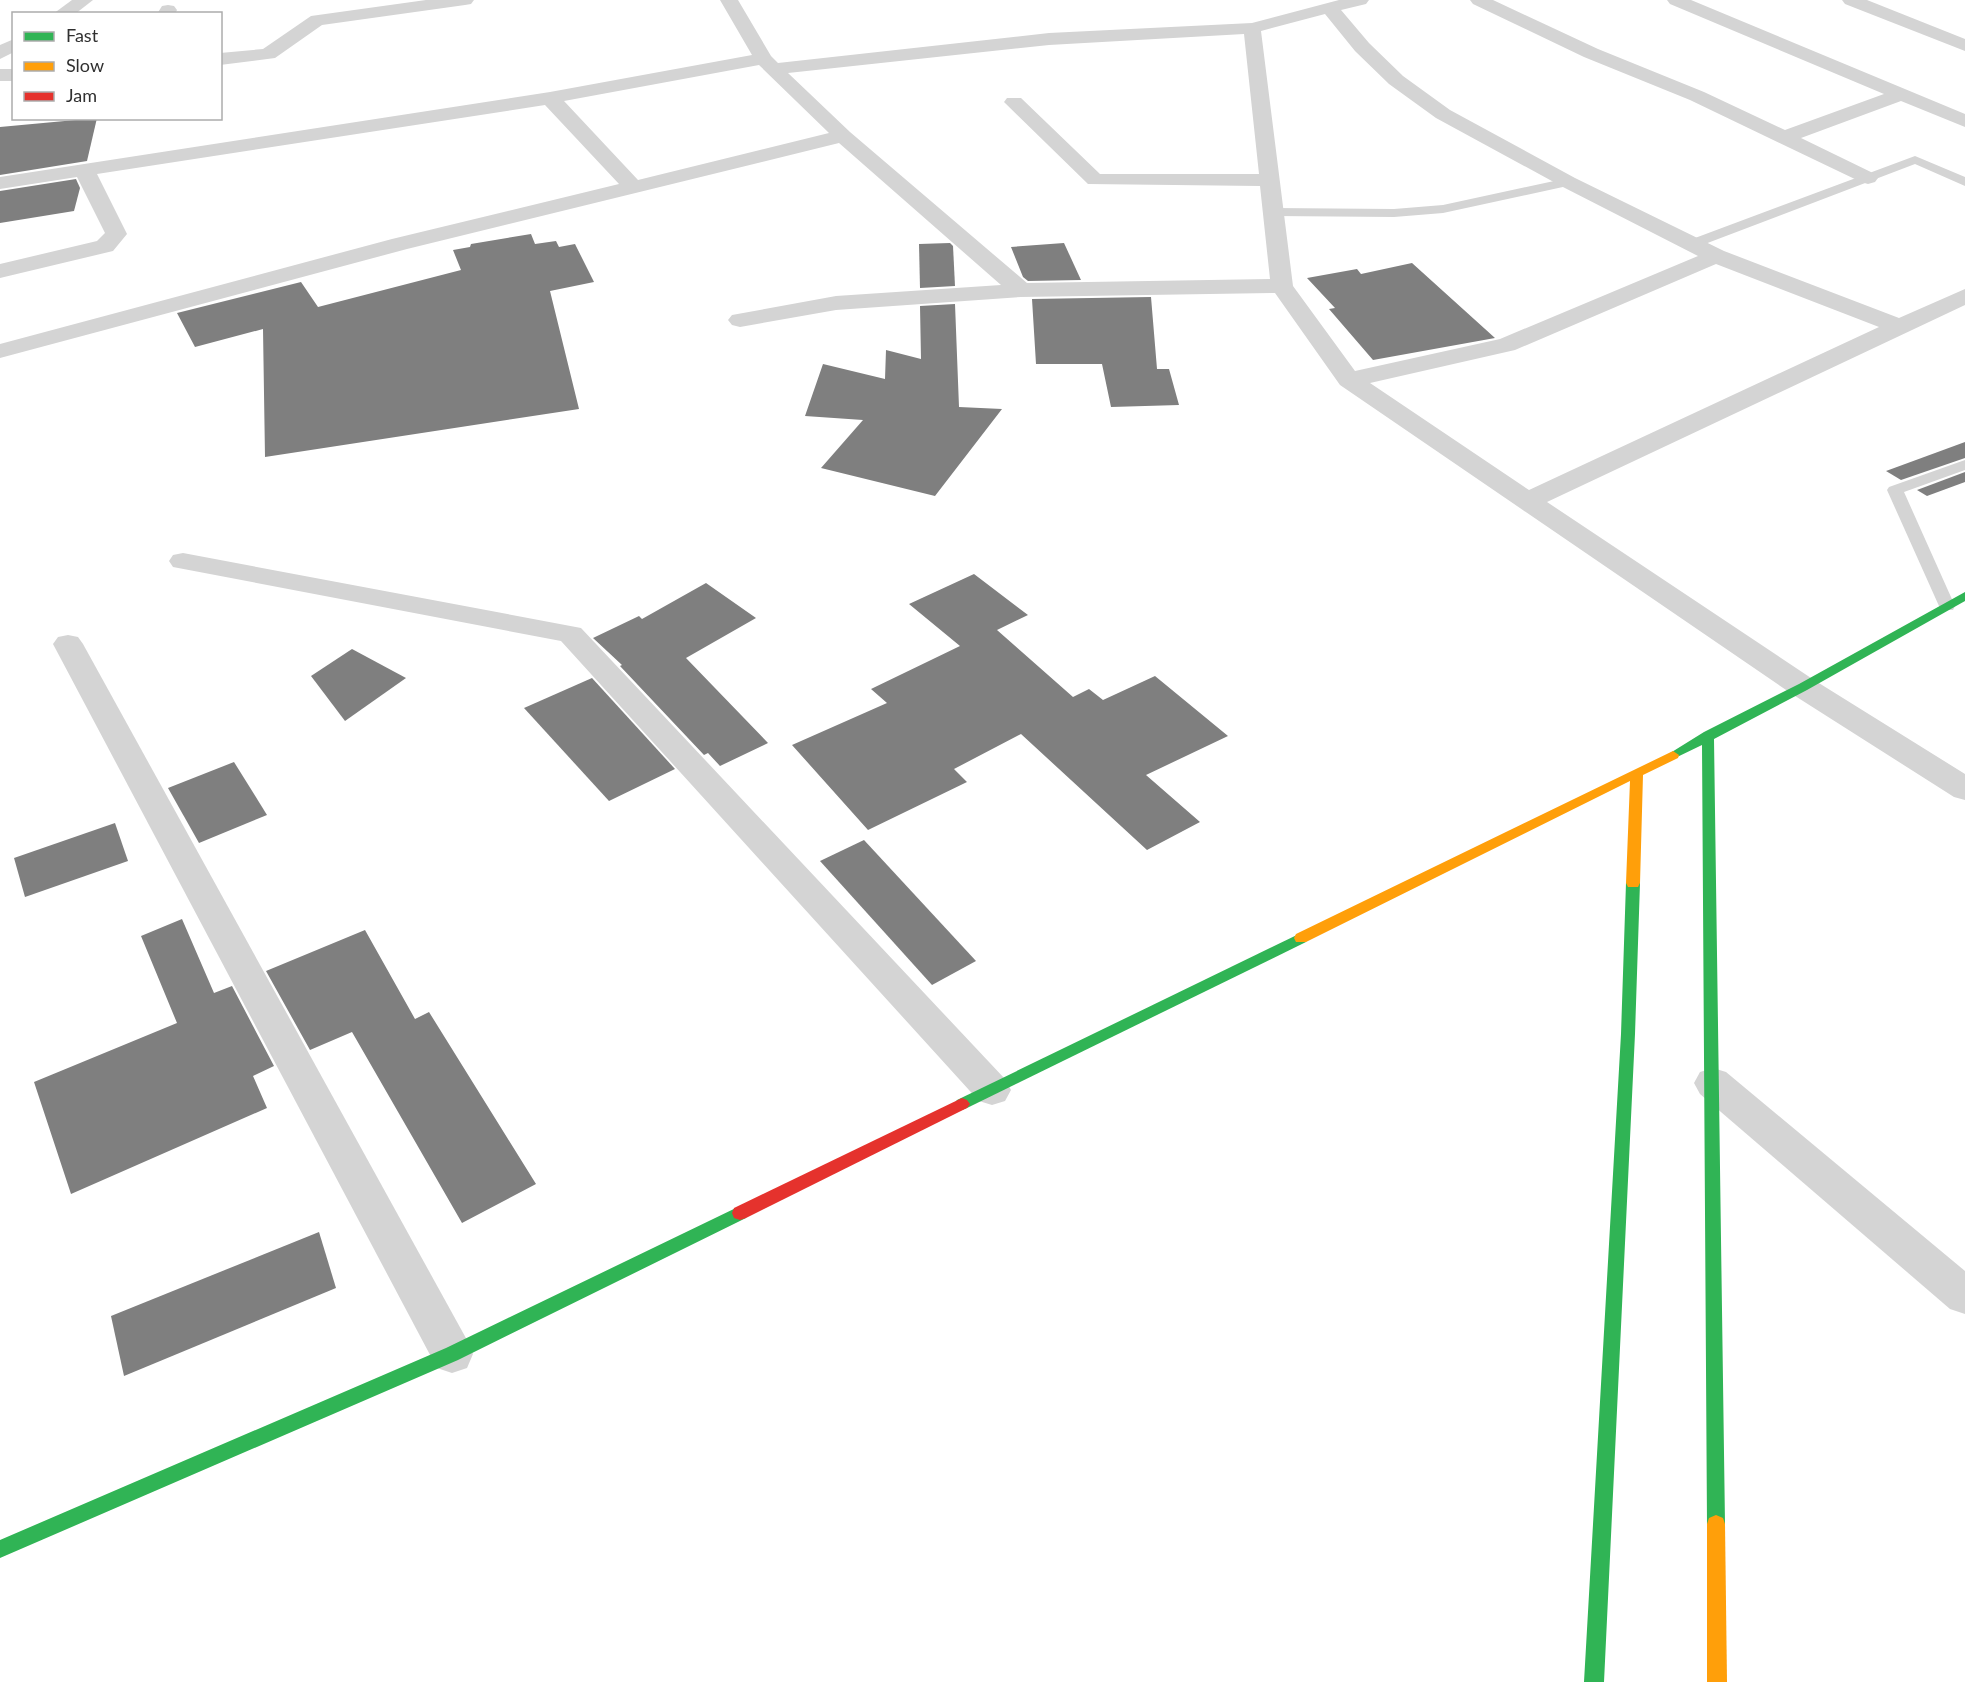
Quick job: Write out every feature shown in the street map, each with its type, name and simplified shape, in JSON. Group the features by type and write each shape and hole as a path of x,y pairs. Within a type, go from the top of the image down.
{"main road":[{"path":"0,1550 452,1354 1636,773 1803,687 1965,596"},
{"path":"1708,735 1717,1682"},
{"path":"1594,1682 1628,1034 1636,773"}],"street":[{"path":"65,12 84,0"},
{"path":"315,0 317,20"},
{"path":"222,59 268,54 317,20 465,0"},
{"path":"729,0 768,64 843,136 1021,290"},
{"path":"1290,0 1308,14"},
{"path":"0,183 768,64 1049,39 1252,28 1360,0"},
{"path":"1479,0 1591,53 1697,96 1868,178"},
{"path":"1676,0 1965,121"},
{"path":"1851,0 1965,45"},
{"path":"1330,9 1362,47 1396,80 1443,114 1568,182 1716,256 1898,326"},
{"path":"1252,28 1271,180 1281,286 1349,380 1803,687 1965,789"},
{"path":"0,55 12,46"},
{"path":"1786,137 1903,94"},
{"path":"550,98 633,187"},
{"path":"1014,102 1095,180 1271,180"},
{"path":"0,351 400,244 843,136"},
{"path":"0,272 105,246 112,241 116,234 84,170"},
{"path":"1349,380 1507,345 1716,256"},
{"path":"740,320 836,303 1021,290 1281,286"},
{"path":"1529,500 1965,296"},
{"path":"183,561 571,634 992,1090"},
{"path":"68,644 452,1354"},
{"path":"1713,1083 1965,1296"}],"lane":[{"path":"1692,244 1915,160 1965,182"},
{"path":"1274,212 1394,213 1443,209 1568,182"},
{"path":"1947,606 1895,490 1965,465"}],"building":[{"path":"97,120 87,161 0,175 0,127"},
{"path":"76,179 80,188 74,211 0,223 0,191"},
{"path":"531,234 535,244 556,241 559,247 575,244 594,282 550,291 579,409 265,457 263,329 195,347 177,313 301,282 318,307 461,270 453,250 470,247 471,244"},
{"path":"950,243 953,246 955,286 920,288 919,244"},
{"path":"1064,243 1081,280 1028,281 1023,277 1011,247"},
{"path":"1412,263 1495,338 1373,360 1329,309 1335,308 1307,278 1357,269 1361,274"},
{"path":"1151,297 1157,369 1169,369 1179,405 1111,407 1102,364 1036,364 1032,299"},
{"path":"955,304 959,407 1002,409 935,496 821,468 863,420 805,416 823,364 885,379 886,350 921,359 920,306"},
{"path":"1965,442 1965,458 1901,480 1886,471"},
{"path":"1965,472 1965,482 1927,496 1917,490"},
{"path":"974,574 1028,615 997,630 1073,697 1089,689 1103,700 1155,676 1228,736 1146,775 1200,822 1147,850 1021,734 954,769 967,782 868,830 792,745 887,703 871,689 960,646 909,604"},
{"path":"706,583 756,618 686,658 768,743 720,766 708,753 704,755 620,666 622,665 593,638 639,616 642,619"},
{"path":"352,649 406,678 345,721 311,676"},
{"path":"592,678 675,769 609,801 524,708"},
{"path":"234,762 267,815 199,843 168,788"},
{"path":"115,823 128,861 25,897 14,858"},
{"path":"864,840 976,961 932,985 820,861"},
{"path":"182,919 214,993 232,986 274,1066 253,1076 267,1108 71,1194 34,1082 177,1023 141,936"},
{"path":"365,930 415,1019 429,1012 536,1184 462,1223 352,1032 310,1050 266,971"},
{"path":"319,1232 336,1288 124,1376 111,1316"}],"traffic: fast":[{"path":"1673,755 1803,687 1965,596"},
{"path":"1708,735 1716,1524"},
{"path":"1594,1682 1628,1034 1633,883"},
{"path":"962,1104 1301,938"},
{"path":"0,1549 452,1354 740,1213"}],"traffic: slow":[{"path":"1301,938 1673,755"},
{"path":"1633,883 1637,773"},
{"path":"1716,1524 1717,1682"}],"traffic: jam":[{"path":"740,1213 962,1104"}]}
